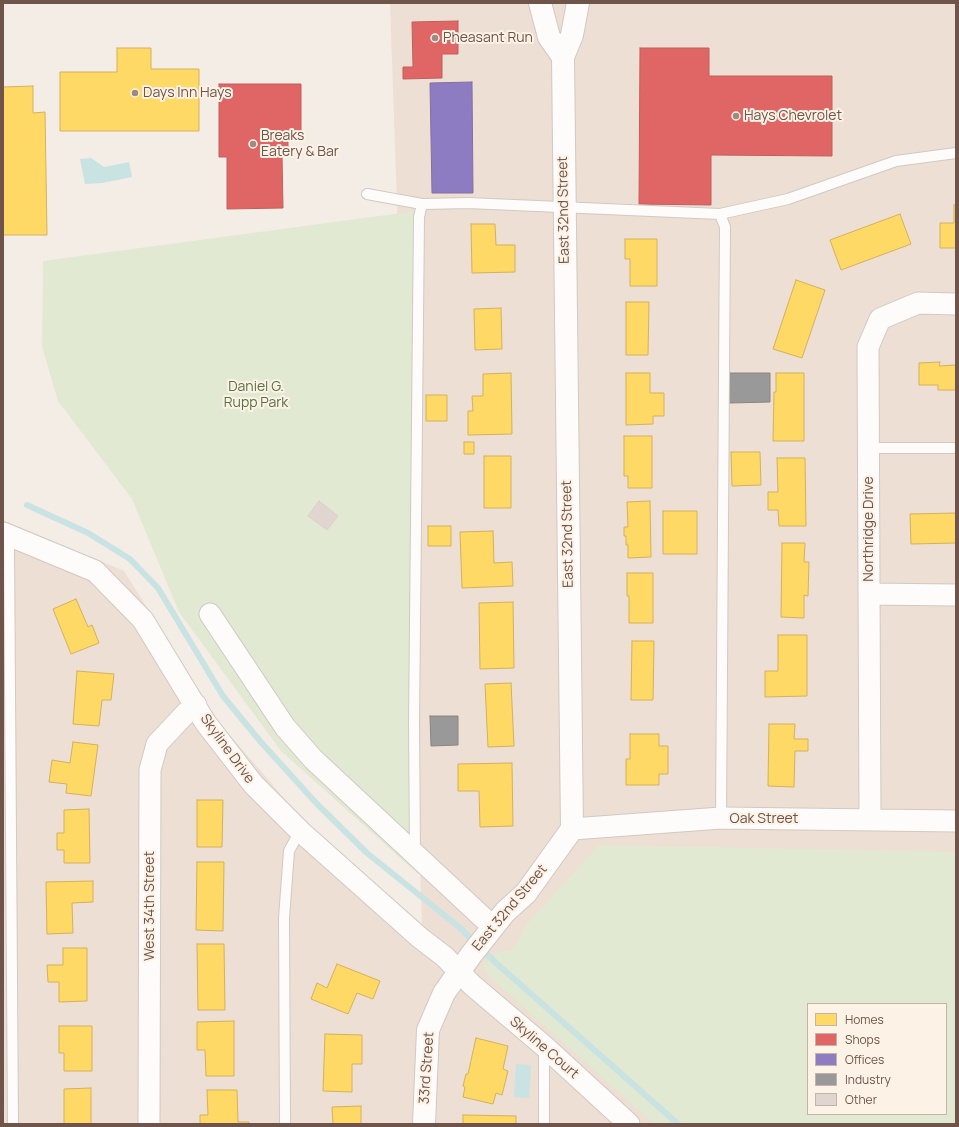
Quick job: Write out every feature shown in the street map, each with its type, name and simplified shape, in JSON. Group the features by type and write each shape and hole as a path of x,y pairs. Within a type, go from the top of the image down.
{"street":[{"path":"540,3 549,37 563,57"},
{"name":"East 32nd Street","path":"460,971 505,912 526,893 572,829 563,57 572,36 578,3"},
{"name":"Northridge Drive","path":"870,820 868,347 880,319 918,304 956,304"},
{"name":"Skyline Drive","path":"6,534 96,571 143,620 205,722 253,784 300,831 419,937 445,957 460,971"},
{"path":"869,594 956,595"},
{"path":"210,614 285,727 313,759 493,927"},
{"name":"West 34th Street","path":"149,1124 150,770 157,744 187,712 196,705"},
{"name":"Oak Street","path":"572,829 721,818 956,821"},
{"name":"Skyline Court","path":"460,971 472,985 544,1046 630,1124"},
{"name":"33rd Street","path":"424,1124 428,1030 444,993 460,971"}],"lane":[{"path":"367,194 422,204 468,203 720,214 788,199 896,161 956,153"},
{"path":"415,855 414,716 418,225 422,204"},
{"path":"720,214 725,227 721,818"},
{"path":"869,448 956,448"},
{"path":"6,534 10,545 13,1124"},
{"path":"285,1124 284,918 289,851 300,831"},
{"path":"544,1046 544,1124"}],"shaded area":[{"path":"390,3 956,3 956,1124 3,1124 3,520 124,571 218,721 301,818 422,924"}],"green space":[{"name":"Daniel G. Rupp Park","path":"416,211 418,874 281,751 179,612 132,499 58,401 42,347 43,261"},
{"path":"599,845 956,852 956,1124 654,1124 491,978 483,966 496,952 513,950 527,924"}],"water":[{"path":"91,158 104,167 129,162 132,177 102,183 85,184 80,159"},
{"path":"516,1064 531,1065 529,1098 514,1097"}],"building: Homes":[{"path":"117,48 151,48 151,69 199,69 199,131 60,131 60,72 117,72"},
{"path":"33,86 33,113 45,112 47,235 3,235 3,87"},
{"path":"954,205 956,205 956,248 940,248 940,223 954,223"},
{"path":"900,214 911,244 841,270 830,240"},
{"path":"471,224 495,224 496,245 515,245 515,272 472,273"},
{"path":"625,239 657,239 657,286 630,286 630,259 625,259"},
{"path":"796,280 825,290 802,358 773,349"},
{"path":"626,302 649,302 648,355 626,355"},
{"path":"501,308 502,349 475,350 474,309"},
{"path":"940,362 939,366 956,365 956,390 938,390 938,385 919,385 919,363"},
{"path":"511,373 512,434 468,435 468,411 473,411 472,396 483,396 483,374"},
{"path":"626,373 650,373 650,393 664,393 664,416 653,416 653,424 626,425"},
{"path":"776,373 804,373 804,441 773,441"},
{"path":"426,395 447,395 447,421 426,421"},
{"path":"624,436 652,436 652,488 628,488 628,476 624,476"},
{"path":"464,442 474,442 474,454 464,454"},
{"path":"731,452 760,452 761,485 732,486"},
{"path":"484,456 511,456 511,508 484,508"},
{"path":"777,458 805,458 806,526 779,526 778,510 768,510 768,492 778,492"},
{"path":"650,501 651,557 628,558 628,545 626,545 626,536 624,536 624,527 628,527 627,502"},
{"path":"663,511 697,511 697,554 663,554"},
{"path":"956,513 956,543 911,544 910,514"},
{"path":"428,526 451,526 451,546 428,546"},
{"path":"493,531 494,563 512,562 513,586 462,588 460,532"},
{"path":"782,543 805,543 804,562 809,562 808,596 804,595 804,618 781,617"},
{"path":"627,573 653,573 653,623 629,623"},
{"path":"76,599 88,627 92,625 99,643 71,654 53,609"},
{"path":"513,602 514,668 480,669 479,603"},
{"path":"778,635 807,635 807,696 765,697 765,671 778,671"},
{"path":"632,641 654,641 653,700 631,700"},
{"path":"77,671 114,674 111,700 102,700 99,726 73,724"},
{"path":"511,683 514,746 488,747 485,684"},
{"path":"769,724 795,724 794,739 808,739 808,751 795,751 794,787 768,786"},
{"path":"630,734 659,734 659,746 668,746 668,774 659,774 659,785 626,785 626,759 630,759"},
{"path":"73,742 98,745 91,796 66,793 67,784 49,782 52,760 70,763"},
{"path":"512,763 513,826 480,827 479,791 458,791 458,764"},
{"path":"197,800 223,800 222,847 197,847"},
{"path":"89,809 90,863 64,863 64,850 57,850 57,833 64,833 64,810"},
{"path":"197,862 224,862 223,931 196,930"},
{"path":"93,881 93,902 72,903 73,933 47,934 46,882"},
{"path":"197,944 224,944 225,1010 198,1010"},
{"path":"63,948 87,948 87,1001 59,1002 59,982 48,982 47,965 63,965"},
{"path":"337,964 380,981 373,999 357,993 348,1014 311,999 317,983 327,988"},
{"path":"234,1021 234,1076 206,1076 205,1050 197,1050 197,1022"},
{"path":"59,1026 92,1026 92,1071 64,1071 64,1053 59,1053"},
{"path":"325,1034 362,1035 362,1064 352,1064 352,1092 323,1091"},
{"path":"476,1038 508,1046 503,1069 508,1071 502,1095 496,1093 493,1104 463,1097 465,1087 463,1086 466,1074 468,1074"},
{"path":"91,1088 91,1124 64,1124 64,1089"},
{"path":"207,1090 237,1090 238,1122 249,1122 249,1124 200,1124 200,1115 208,1115"},
{"path":"361,1106 361,1124 333,1124 332,1107"},
{"path":"463,1115 516,1116 516,1124 463,1124"}],"building: Shops":[{"name":"Pheasant Run","path":"458,21 458,54 442,54 442,78 403,79 403,67 413,67 412,22"},
{"name":"Hays Chevrolet","path":"640,48 709,48 709,76 832,76 832,156 711,155 711,205 639,204"},
{"name":"Breaks Eatery & Bar","path":"219,84 301,84 301,135 288,135 288,154 282,154 283,208 227,209 227,157 219,157"}],"building: Offices":[{"path":"472,82 473,193 432,193 430,83"}],"building: Industry":[{"path":"729,373 770,373 770,402 729,403"},
{"path":"430,716 458,716 458,745 431,746"}],"building: Other":[{"path":"319,501 338,516 327,530 308,516"}],"waterway":[{"path":"27,505 88,533 130,559 158,588 223,696 260,741 317,804 367,853 459,927 495,962 678,1124"}],"place":[{"name":"Pheasant Run","path":"435,38"},
{"name":"Days Inn Hays","path":"135,93"},
{"name":"Hays Chevrolet","path":"736,116"},
{"name":"Breaks Eatery & Bar","path":"253,144"}]}
